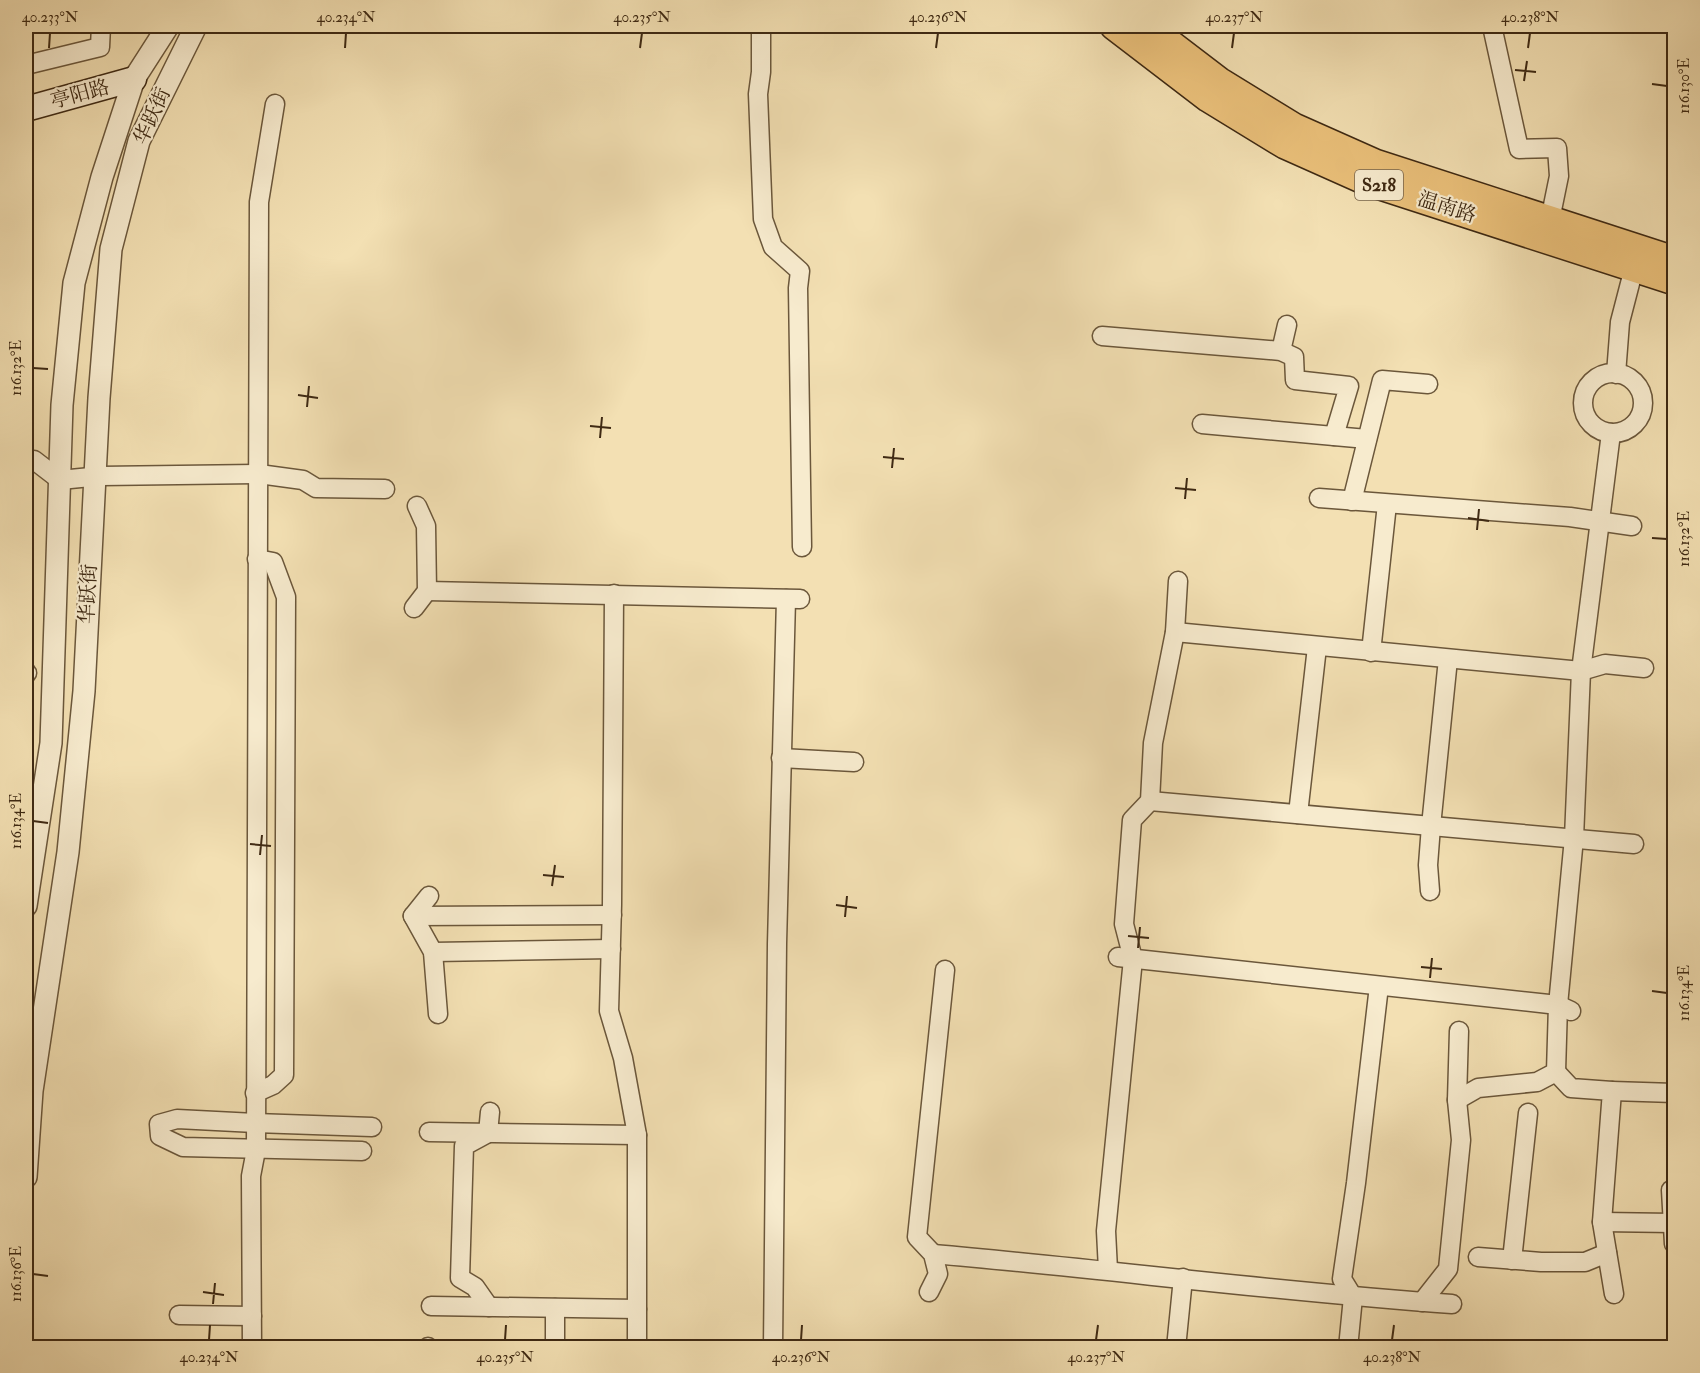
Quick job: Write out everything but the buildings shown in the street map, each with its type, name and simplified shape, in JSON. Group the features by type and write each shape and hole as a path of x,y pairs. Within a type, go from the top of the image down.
{"main road":[{"name":"温南路","path":"1114,26 1208,98 1285,145 1368,182 1674,281"},
{"name":"温南路","path":"1147,26 1219,81 1294,127 1375,163 1674,260"},
{"name":"亭阳路","path":"26,109 134,79"}],"street":[{"path":"26,65 100,47 101,26"},
{"name":"华跃街","path":"26,906 51,743 62,405 74,283 102,177 134,79 168,26"},
{"name":"华跃街","path":"26,1177 32,1090 68,852 84,691 95,477 111,249 139,141 196,26"},
{"path":"761,26 761,72 758,94 763,219 773,247 800,271 798,288 802,547"},
{"path":"1492,26 1519,149 1557,148 1559,176 1550,220"},
{"path":"252,1347 251,1176 256,1150 259,202 276,104"},
{"path":"1616,374 1620,322 1634,268"},
{"path":"1281,351 1287,325"},
{"path":"1102,336 1281,351 1294,357 1295,380 1349,386 1334,436"},
{"path":"1616,374 1626,376 1634,383 1640,391 1642,401 1641,411 1630,428 1611,433 1593,426 1587,419 1583,401 1590,384 1598,377 1616,374"},
{"path":"1352,501 1382,380 1428,384"},
{"path":"1202,424 1367,439"},
{"path":"1556,1072 1565,1008 1581,671 1611,433"},
{"path":"26,460 34,460 60,480 95,477 259,474 303,480 316,488 385,489"},
{"path":"1319,498 1570,517 1632,526"},
{"path":"1371,652 1387,504"},
{"path":"414,608 427,591 426,526 417,506"},
{"path":"255,1093 273,1085 284,1075 285,597 273,562 257,558"},
{"path":"1108,1270 1106,1231 1132,820 1150,801 1153,743 1174,632 1178,581"},
{"path":"427,591 793,599 781,758 773,1347"},
{"path":"614,594 612,915 609,1011 623,1058 637,1135 637,1347"},
{"path":"1174,632 1581,671 1605,664 1644,668"},
{"path":"1298,814 1317,647"},
{"path":"1430,891 1428,865 1431,826 1448,659"},
{"path":"781,758 854,762"},
{"path":"1150,801 1634,844"},
{"path":"413,916 429,896"},
{"path":"413,916 612,915"},
{"path":"413,916 433,952 438,1014"},
{"path":"433,952 611,949"},
{"path":"1125,958 1565,1008"},
{"path":"929,1292 938,1274 933,1254 917,1237 945,970"},
{"path":"1348,1347 1353,1297 1342,1279 1356,1183 1379,986"},
{"path":"1422,1302 1448,1269 1461,1140 1457,1100 1459,1031"},
{"path":"1556,1072 1571,1088 1674,1093"},
{"path":"1457,1100 1478,1088 1537,1082 1556,1072"},
{"path":"1612,1091 1602,1222 1614,1294"},
{"path":"488,1133 490,1112"},
{"path":"1512,1260 1528,1113"},
{"path":"362,1151 183,1147 160,1136 159,1124 177,1119 372,1127"},
{"path":"429,1132 637,1135"},
{"path":"488,1133 464,1146 460,1278 475,1287 489,1307"},
{"path":"1674,1190 1671,1190 1674,1244"},
{"path":"1602,1222 1673,1223"},
{"path":"1478,1257 1540,1262 1585,1262 1607,1253"},
{"path":"933,1254 1108,1270 1353,1297 1452,1304"},
{"path":"1176,1347 1183,1278"},
{"path":"431,1306 637,1309"},
{"path":"555,1308 555,1347"},
{"path":"179,1315 252,1316"}]}
